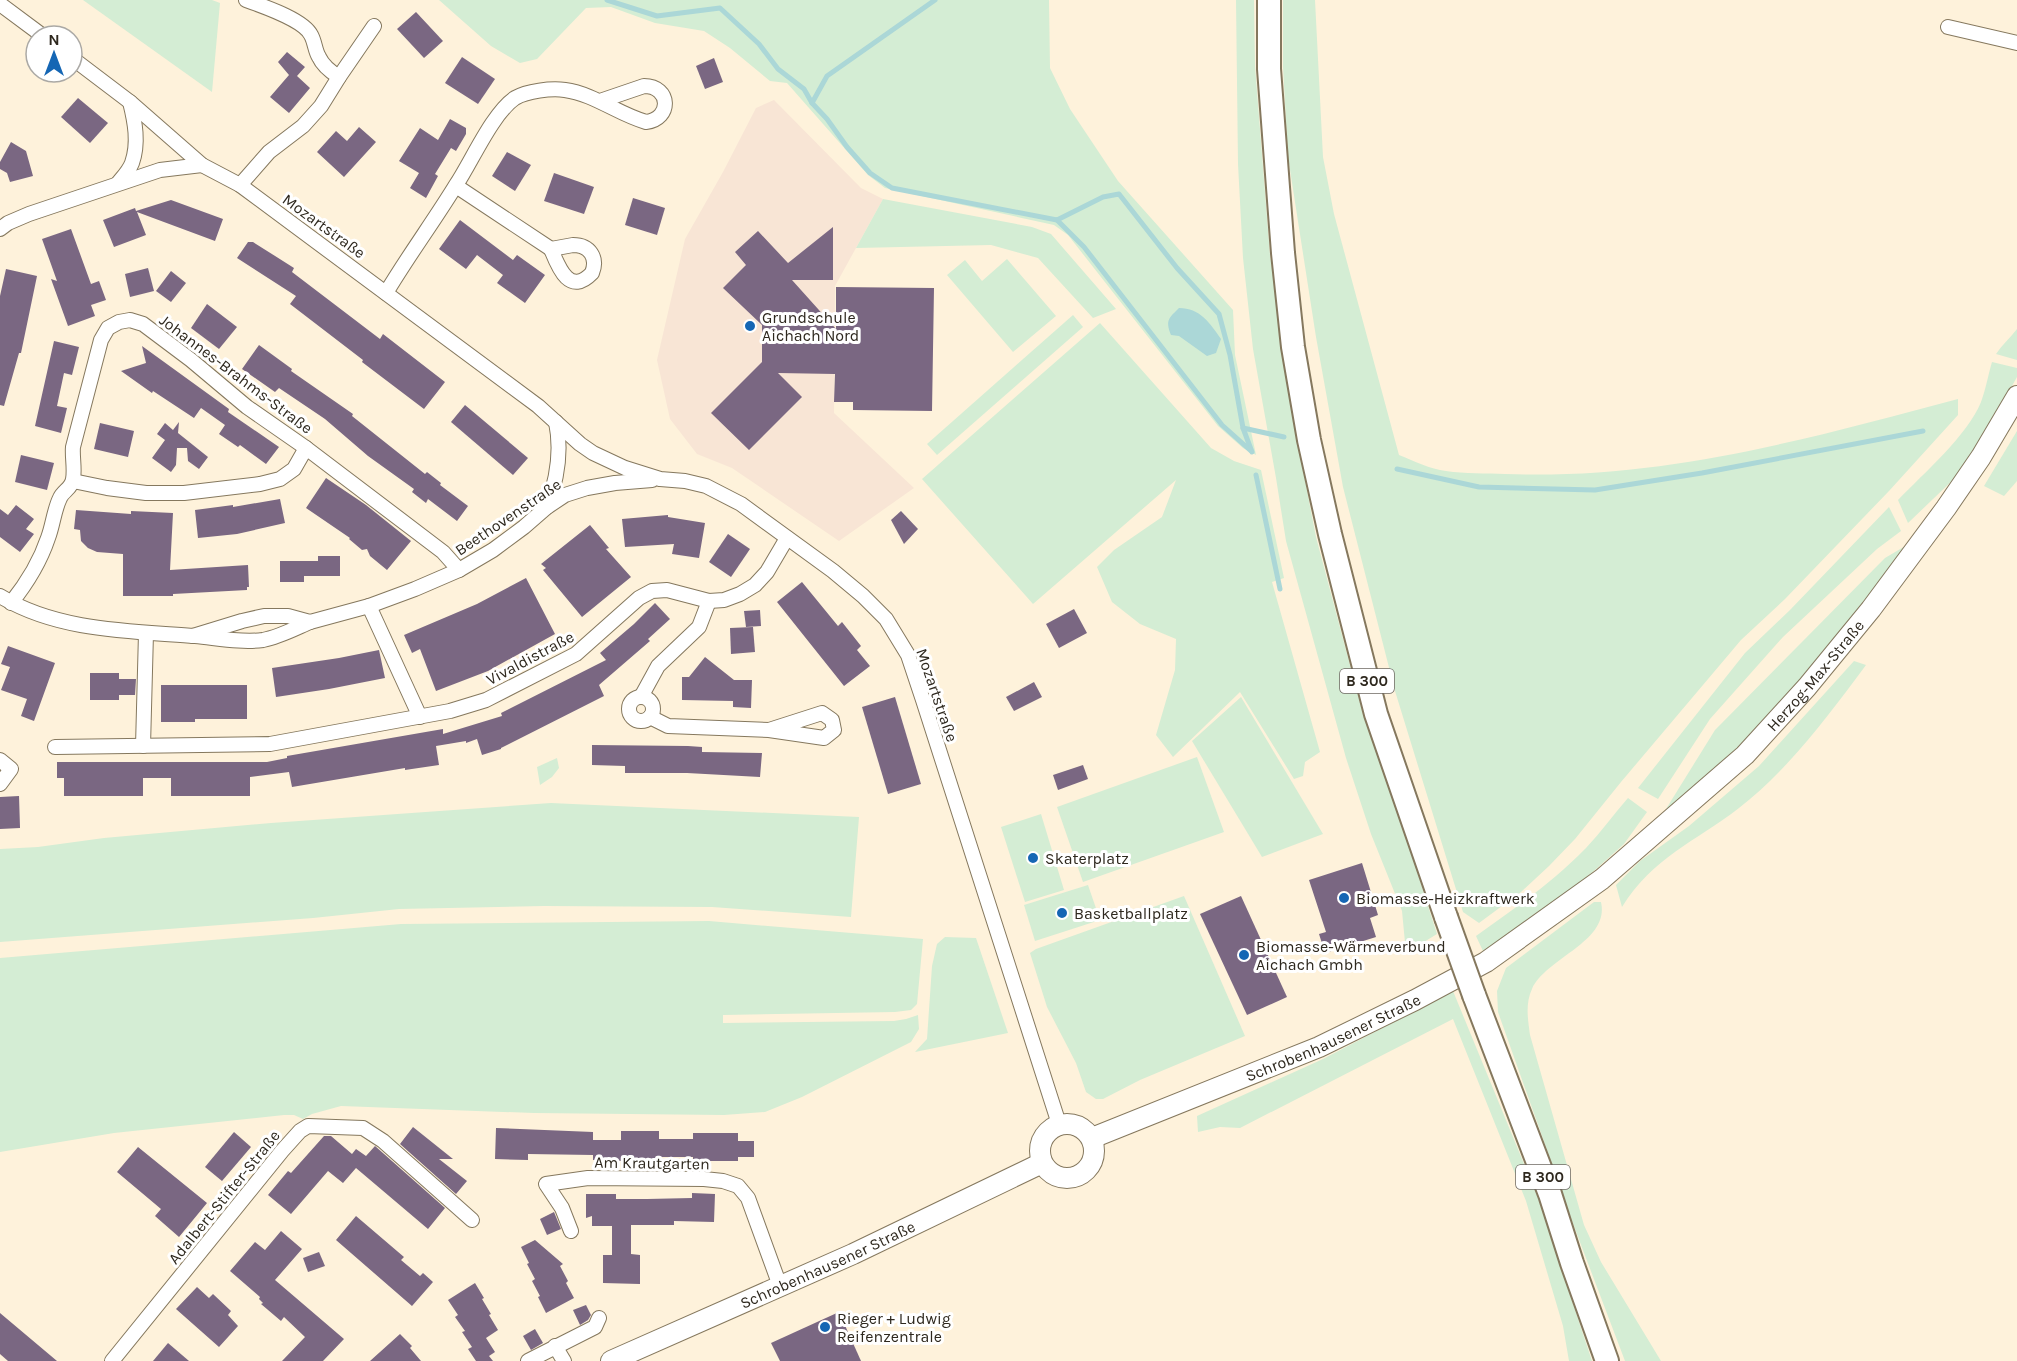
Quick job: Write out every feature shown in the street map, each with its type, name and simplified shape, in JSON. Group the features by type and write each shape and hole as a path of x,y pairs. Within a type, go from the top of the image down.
{"highway":[{"name":"B 300","path":"1269,0 1269,69 1283,253 1293,347 1309,440 1337,566 1376,714 1474,995 1550,1194 1607,1361"}],"main road":[{"name":"Herzog-Max-Straße","path":"1561,909 1602,879 1745,754 1808,687 1871,609 1952,499 1981,457 2017,396"},
{"name":"Schrobenhausener Straße","path":"1092,1138 1319,1047 1486,962 1561,909"},
{"path":"1059,1124 1078,1125 1092,1138 1094,1158 1080,1175 1066,1178 1056,1176 1042,1162 1040,1149 1042,1139 1048,1131 1059,1124"},
{"name":"Schrobenhausener Straße","path":"611,1361 853,1254 1042,1162"}],"street":[{"path":"246,0 278,12 295,21 310,33 319,58 329,70 339,77"},
{"path":"0,4 27,24"},
{"path":"240,185 269,152 303,126 321,106 374,26"},
{"path":"1948,27 2017,43"},
{"name":"Mozartstraße","path":"84,67 130,102 202,165 240,185 538,406 593,453 625,468 660,479 706,486 741,504 833,571 886,619 908,655 1059,1124"},
{"path":"386,293 408,256 456,186 498,115 515,98 528,93 564,90 600,101"},
{"path":"118,183 131,165 135,145 135,124 130,102"},
{"path":"0,229 29,214 118,183 160,170 202,165"},
{"path":"456,186 551,249"},
{"name":"Johannes-Brahms-Straße","path":"73,481 72,447 101,340 108,328 118,322 130,320 143,324 160,336 247,407 306,448 443,552 459,570"},
{"path":"547,507 552,494 558,461 559,438 556,422"},
{"path":"6,599 24,587 38,563 61,495 73,481 146,493 184,493 260,484 280,479 294,469 306,448"},
{"name":"Beethovenstraße","path":"6,599 44,617 82,625 241,641 265,640 310,622 369,606 459,570 493,550 565,495 615,483 660,479"},
{"name":"Vivaldistraße","path":"55,747 270,744 450,711 486,700 576,654 639,598 652,591 667,590 709,601 724,600 740,594 755,585 767,572 788,538"},
{"path":"641,697 658,666 699,627 709,601"},
{"path":"369,606 420,717"},
{"name":"Beethovenstraße","path":"194,636 264,616 288,616 310,622"},
{"path":"143,746 146,633"},
{"path":"650,717 652,706 648,699 641,697 631,702 630,714 639,721 650,717 668,726 769,730"},
{"path":"0,760 11,769 0,784"},
{"name":"Adalbert-Stifter-Straße","path":"112,1361 282,1151 300,1131 308,1126 363,1128 383,1140 472,1220"},
{"name":"Am Krautgarten","path":"571,1231 562,1208 546,1184 588,1178 723,1181 738,1186 748,1198 780,1286"},
{"path":"528,1361 595,1327 599,1318"},
{"path":"555,1346 564,1361"}],"shaded area":[{"name":"Grundschule Aichach Nord","path":"774,100 861,188 883,199 835,286 834,413 914,488 839,541 732,468 697,454 670,419 657,360 685,239 756,108"}],"green space":[{"path":"83,0 212,0 220,3 212,92"},
{"path":"439,0 1049,0 1050,68 1070,109 1118,181 1233,310 1235,355 1256,455 1243,448 1218,426 1068,235 1054,225 885,188 868,175 787,83 770,81 730,48 704,31 655,23 611,7 586,8 537,59 520,63 491,46"},
{"path":"1236,0 1254,0 1255,66 1270,255 1298,444 1316,537 1363,714 1397,809 1437,934 1406,953 1402,911 1371,834 1346,758 1286,541 1253,349 1243,258 1238,164"},
{"path":"1283,0 1315,0 1323,157 1334,214 1399,455 1434,469 1461,473 1563,474 1621,470 1734,454 1958,399 1958,415 1785,599 1741,640 1575,839 1521,892 1479,923 1463,912 1395,691 1343,487 1316,337 1288,157 1283,67"},
{"path":"883,199 1032,227 1051,234 1116,309 1093,318 1038,258 991,245 856,248"},
{"path":"1007,259 1056,316 1013,352 947,275 965,260 982,281"},
{"path":"1073,315 1083,327 937,455 927,444"},
{"path":"1100,323 1211,448 1234,461 1261,470 1284,578 1272,582 1320,752 1305,762 1303,776 1294,779 1240,692 1173,757 1156,735 1175,670 1176,639 1140,624 1112,602 1097,567 1114,550 1162,517 1176,480 1033,604 922,479"},
{"path":"2017,329 2017,360 1996,354 2001,348"},
{"path":"1992,362 2017,368 2017,377 1976,450 1956,477 1908,523 1898,500 1956,441 1975,415"},
{"path":"2017,431 2017,481 2004,496 1984,486"},
{"path":"1889,507 1901,531 1877,549 1783,637 1710,719 1658,799 1638,788 1745,653 1790,610"},
{"path":"1912,542 1804,681 1742,745 1685,796 1666,809 1715,730 1885,558"},
{"path":"1854,661 1866,665 1792,759 1739,808 1647,875 1622,907 1616,885 1640,861 1689,826 1759,766"},
{"path":"1241,697 1323,834 1262,857 1192,741"},
{"path":"1197,757 1224,832 1083,882 1057,807"},
{"path":"557,758 559,768 552,777 540,785 537,767"},
{"path":"1628,798 1647,812 1624,844 1560,899 1483,951 1476,936 1533,895 1560,872 1592,842"},
{"path":"551,803 859,817 851,917 712,907 544,906 399,909 313,918 0,942 0,849 271,823"},
{"name":"Skaterplatz","path":"1041,814 1064,890 1025,902 1001,827"},
{"name":"Basketballplatz","path":"1088,885 1100,920 1035,941 1024,905"},
{"path":"1184,896 1245,1036 1140,1080 1103,1099 1096,1099 1086,1092 1076,1063 1047,1007 1030,953"},
{"path":"1594,902 1601,902 1601,916 1596,928 1587,939 1550,968 1532,989 1528,1006 1530,1035 1584,1225 1601,1262 1661,1361 1625,1361 1575,1229 1498,1012 1497,991 1506,968"},
{"path":"709,921 923,939 917,1004 911,1010 723,1015 723,1023 894,1021 918,1015 919,1029 911,1042 802,1097 765,1112 724,1115 534,1113 341,1106 312,1114 303,1119 294,1115 284,1115 114,1133 0,1152 0,958 401,924"},
{"path":"945,937 976,938 1008,1033 915,1052 927,1039 932,966 937,944"},
{"path":"1453,991 1538,1198 1592,1361 1569,1361 1563,1326 1526,1201 1453,1019 1240,1128 1220,1127 1198,1132 1197,1116 1323,1059"}],"water":[{"path":"1179,308 1199,314 1213,327 1221,339 1216,353 1207,356 1179,336 1171,335 1169,320"}],"building":[{"path":"416,12 443,41 424,58 397,29"},
{"path":"287,52 305,67 297,76 310,88 289,113 270,97 289,75 278,62"},
{"path":"462,57 495,79 478,104 445,83"},
{"path":"714,58 723,82 705,89 696,66"},
{"path":"78,98 108,123 90,143 61,117"},
{"path":"450,119 466,128 466,134 456,151 451,148 435,174 438,176 426,198 410,188 419,173 399,161 420,128 438,140"},
{"path":"359,127 376,142 344,177 317,152 336,131 347,141"},
{"path":"11,142 26,151 33,176 10,182 7,173 0,169 0,162"},
{"path":"507,152 531,165 515,191 492,176"},
{"path":"554,173 594,187 584,214 544,201"},
{"path":"633,198 665,208 657,235 625,225"},
{"path":"171,200 223,219 215,241 137,212 146,235 114,247 103,220 135,208 136,211"},
{"path":"460,220 513,260 517,255 545,275 525,303 497,283 503,275 477,255 466,269 439,249"},
{"path":"833,227 833,280 792,280 836,329 836,287 934,288 932,411 853,410 853,402 834,402 835,374 778,373 802,397 749,450 711,413 762,362 762,325 723,288 746,265 735,252 758,231 788,263"},
{"path":"71,229 91,284 99,281 106,300 91,305 95,316 68,326 51,279 57,281 42,239"},
{"path":"248,242 253,242 294,268 292,272 380,339 383,334 445,382 424,409 290,304 296,296 237,258"},
{"path":"148,268 154,291 130,297 125,274"},
{"path":"6,269 37,276 21,353 19,353 4,406 0,405 0,296"},
{"path":"171,271 186,283 171,302 156,291"},
{"path":"207,304 237,327 219,349 191,328"},
{"path":"54,341 79,347 72,375 64,373 57,406 67,408 61,433 35,426"},
{"path":"259,345 292,369 291,371 353,414 352,416 468,506 457,521 428,499 426,503 412,492 414,489 368,456 325,419 279,388 275,392 242,369"},
{"path":"142,346 229,409 228,412 279,447 266,464 240,445 238,447 219,434 225,425 201,408 194,418 121,371 146,363"},
{"path":"465,405 528,458 513,475 451,422"},
{"path":"179,422 178,433 208,457 199,469 188,461 187,448 177,448 176,465 171,472 152,458 165,440 157,434 165,423 173,430"},
{"path":"100,423 134,431 128,457 94,449"},
{"path":"21,455 54,463 47,490 15,482"},
{"path":"326,478 366,505 411,541 387,570 370,556 367,549 362,550 350,538 306,508"},
{"path":"280,499 285,523 237,534 198,538 195,510 233,505 233,507"},
{"path":"16,505 34,519 26,529 34,534 20,552 0,537 0,509 8,515"},
{"path":"76,510 131,514 131,511 173,513 170,570 248,565 249,587 247,590 173,594 173,596 123,596 123,554 97,552 88,548 81,541 80,530 74,529"},
{"path":"901,511 918,529 904,544 891,520"},
{"path":"668,515 668,517 705,523 699,558 672,554 674,544 625,547 622,519"},
{"path":"590,525 609,548 606,549 631,577 582,617 543,570 546,568 541,564"},
{"path":"728,534 750,549 731,577 709,562"},
{"path":"318,556 340,556 340,576 304,576 304,582 280,582 280,561 318,561"},
{"path":"526,578 555,634 488,671 436,691 420,649 412,653 404,635 477,604"},
{"path":"802,582 838,626 842,622 861,646 857,650 870,666 844,686 777,602"},
{"path":"655,603 670,619 648,639 650,641 599,685 604,696 501,749 482,755 477,739 466,743 466,741 436,746 439,765 405,770 405,768 292,787 289,772 250,777 250,796 171,796 171,778 143,778 143,796 64,796 64,778 57,778 57,762 267,762 287,758 287,756 443,729 443,734 502,716 501,713 606,660 600,653"},
{"path":"1074,609 1087,633 1059,648 1046,624"},
{"path":"760,610 761,626 746,627 744,611"},
{"path":"753,627 755,652 731,654 730,628"},
{"path":"8,646 55,663 34,721 21,716 27,699 1,690 10,667 1,664"},
{"path":"379,650 385,678 276,697 272,668"},
{"path":"705,657 734,680 752,680 751,708 733,707 733,701 682,700 682,677 689,677"},
{"path":"90,673 119,673 119,679 136,679 135,695 119,695 119,700 90,700"},
{"path":"1034,682 1042,697 1014,711 1006,697"},
{"path":"161,685 247,685 247,719 195,719 195,722 161,722"},
{"path":"895,697 921,784 888,794 862,707"},
{"path":"592,745 688,746 702,747 702,752 762,753 760,777 687,773 625,773 625,766 592,765"},
{"path":"1083,765 1088,779 1058,790 1053,775"},
{"path":"19,796 20,828 0,829 0,797"},
{"name":"Biomasse-Heizkraftwerk","path":"1362,863 1378,915 1370,918 1376,937 1325,953 1319,934 1326,932 1309,880"},
{"name":"Biomasse-Wärmeverbund Aichach Gmbh","path":"1241,896 1287,997 1247,1015 1200,914"},
{"path":"413,1127 453,1159 439,1159 467,1181 456,1194 400,1144"},
{"path":"496,1128 593,1132 593,1140 621,1140 621,1131 659,1131 659,1139 693,1139 693,1133 738,1133 738,1141 754,1141 754,1157 738,1157 738,1161 693,1161 693,1157 659,1157 659,1161 621,1161 593,1160 593,1155 528,1154 528,1160 495,1159"},
{"path":"234,1132 251,1147 222,1181 205,1167"},
{"path":"324,1136 331,1136 352,1154 356,1149 366,1156 375,1146 445,1208 428,1229 356,1168 343,1183 328,1171 291,1214 268,1195 288,1171 291,1173"},
{"path":"138,1147 207,1203 179,1237 155,1216 161,1209 117,1172"},
{"path":"692,1193 715,1194 714,1222 674,1221 674,1225 631,1225 631,1254 640,1255 640,1284 603,1283 603,1255 612,1255 612,1226 592,1226 592,1216 586,1218 586,1194 616,1194 616,1199 647,1199 692,1198"},
{"path":"554,1212 561,1229 547,1235 540,1219"},
{"path":"356,1216 404,1257 401,1260 420,1276 423,1273 433,1282 412,1306 336,1240"},
{"path":"281,1231 302,1249 275,1280 344,1339 323,1361 282,1361 305,1337 284,1317 281,1321 261,1304 263,1303 260,1297 230,1271 255,1242 265,1250"},
{"path":"535,1240 563,1264 560,1266 574,1298 546,1313 532,1281 535,1279 527,1264 529,1263 521,1247"},
{"path":"319,1252 325,1266 308,1272 303,1258"},
{"path":"475,1283 498,1330 486,1338 495,1352 489,1356 493,1361 476,1361 468,1349 472,1347 462,1332 465,1331 455,1317 458,1315 448,1300"},
{"path":"197,1287 209,1298 213,1294 231,1311 228,1315 238,1326 219,1347 176,1309"},
{"path":"586,1305 591,1315 580,1325 573,1310"},
{"name":"Rieger + Ludwig Reifenzentrale","path":"839,1312 861,1361 780,1361 771,1343"},
{"path":"0,1313 57,1361 8,1361 0,1354"},
{"path":"535,1329 543,1343 531,1350 523,1336"},
{"path":"400,1334 412,1346 410,1348 421,1361 370,1361"},
{"path":"168,1343 189,1361 153,1361"}],"waterway":[{"path":"607,0 657,16 720,8 759,44 778,69 804,89 812,103 870,173 892,188 1057,220 1103,197 1119,194 1177,268 1219,314 1230,355 1243,428 1252,452"},
{"path":"812,103 827,76 935,0"},
{"path":"1057,220 1084,247 1222,425 1251,451"},
{"path":"1243,428 1284,437"},
{"path":"1397,469 1479,487 1595,490 1702,473 1923,431"},
{"path":"1256,475 1280,589"}],"place":[{"name":"Grundschule Aichach Nord","path":"750,326"},
{"name":"Skaterplatz","path":"1033,858"},
{"name":"Biomasse-Heizkraftwerk","path":"1344,898"},
{"name":"Basketballplatz","path":"1062,913"},
{"name":"Biomasse-Wärmeverbund Aichach Gmbh","path":"1244,955"},
{"name":"Rieger + Ludwig Reifenzentrale","path":"825,1327"}]}
